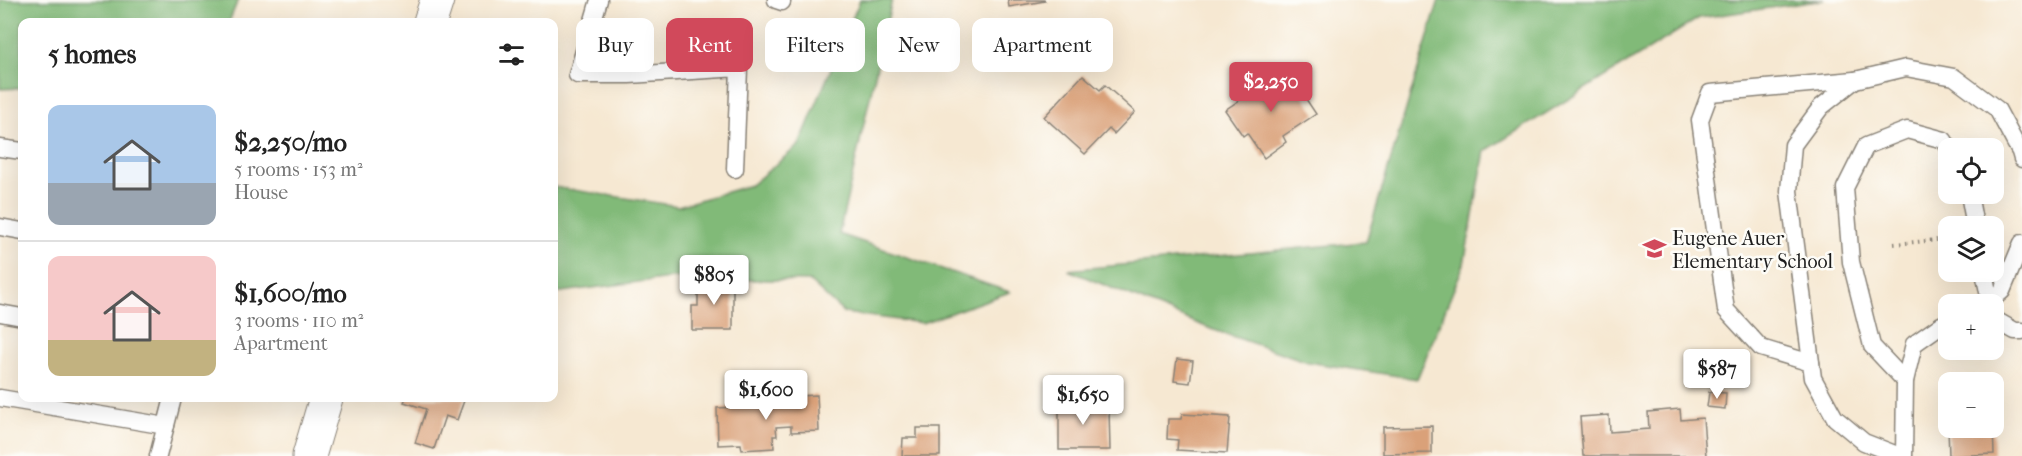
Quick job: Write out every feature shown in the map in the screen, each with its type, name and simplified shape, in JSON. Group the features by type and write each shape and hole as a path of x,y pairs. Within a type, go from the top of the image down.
{"main road":[{"path":"431,18 437,0"},
{"path":"309,456 325,402"}],"lane":[{"path":"599,0 577,75 630,75 739,68 735,169"},
{"path":"776,0 782,0"},
{"path":"1811,363 1761,348 1726,310 1700,120 1710,93 1855,80 1906,68 1954,77 1997,109 2022,159"},
{"path":"1855,80 1821,107 1793,145 1789,191 1813,378 1835,417 1864,442 1900,456"},
{"path":"1905,381 1872,346 1851,262 1845,188 1866,146 1907,130 1938,138"},
{"path":"0,148 18,150"},
{"path":"0,226 18,230"},
{"path":"1998,294 2022,243"},
{"path":"0,313 18,317"},
{"path":"2004,325 2015,331 2022,331"},
{"path":"1904,456 1905,381 1914,344 1938,327"},
{"path":"0,398 18,401"},
{"path":"24,402 166,426"},
{"path":"158,456 172,402"}],"path":[{"path":"1894,244 1937,240"}],"green space":[{"path":"0,0 238,0 231,18 18,18 18,88 0,89"},
{"path":"860,0 892,0 888,18 877,18 877,66 839,234 1010,292 922,323 844,313 809,281 670,278 558,292 558,188 678,206 751,185 799,145 830,72 865,72 865,18 852,18"},
{"path":"1439,0 1824,0 1699,18 1485,151 1464,264 1417,379 1308,362 1211,329 1068,270 1366,242"}],"building":[{"path":"1008,0 1044,0 1045,1 1009,7"},
{"path":"1286,69 1316,114 1283,136 1286,142 1264,158 1247,133 1243,136 1225,110"},
{"path":"1083,75 1100,90 1105,85 1135,112 1114,134 1109,129 1085,154 1044,117"},
{"path":"698,281 733,281 733,330 692,330 692,306 698,306"},
{"path":"1177,359 1193,361 1190,383 1174,381"},
{"path":"1709,392 1726,393 1725,409 1707,407"},
{"path":"1059,393 1074,393 1074,408 1109,408 1110,450 1059,450"},
{"path":"817,395 819,431 791,432 791,426 776,427 777,436 773,436 774,448 742,450 741,444 718,445 717,408 759,406 759,398"},
{"path":"404,402 464,402 457,420 445,416 434,449 415,443 426,409"},
{"path":"1680,409 1681,420 1703,418 1706,456 1583,456 1580,417 1609,415 1610,432 1649,429 1648,412"},
{"path":"1182,414 1230,417 1227,453 1177,450 1178,440 1167,439 1168,419 1181,419"},
{"path":"1432,426 1432,453 1383,454 1383,427"},
{"path":"917,428 940,428 940,456 902,456 903,438 917,438"},
{"path":"1948,438 1993,438 1994,454 1949,456"}],"place":[{"name":"Eugene Auer Elementary School","path":"1654,249"}]}
